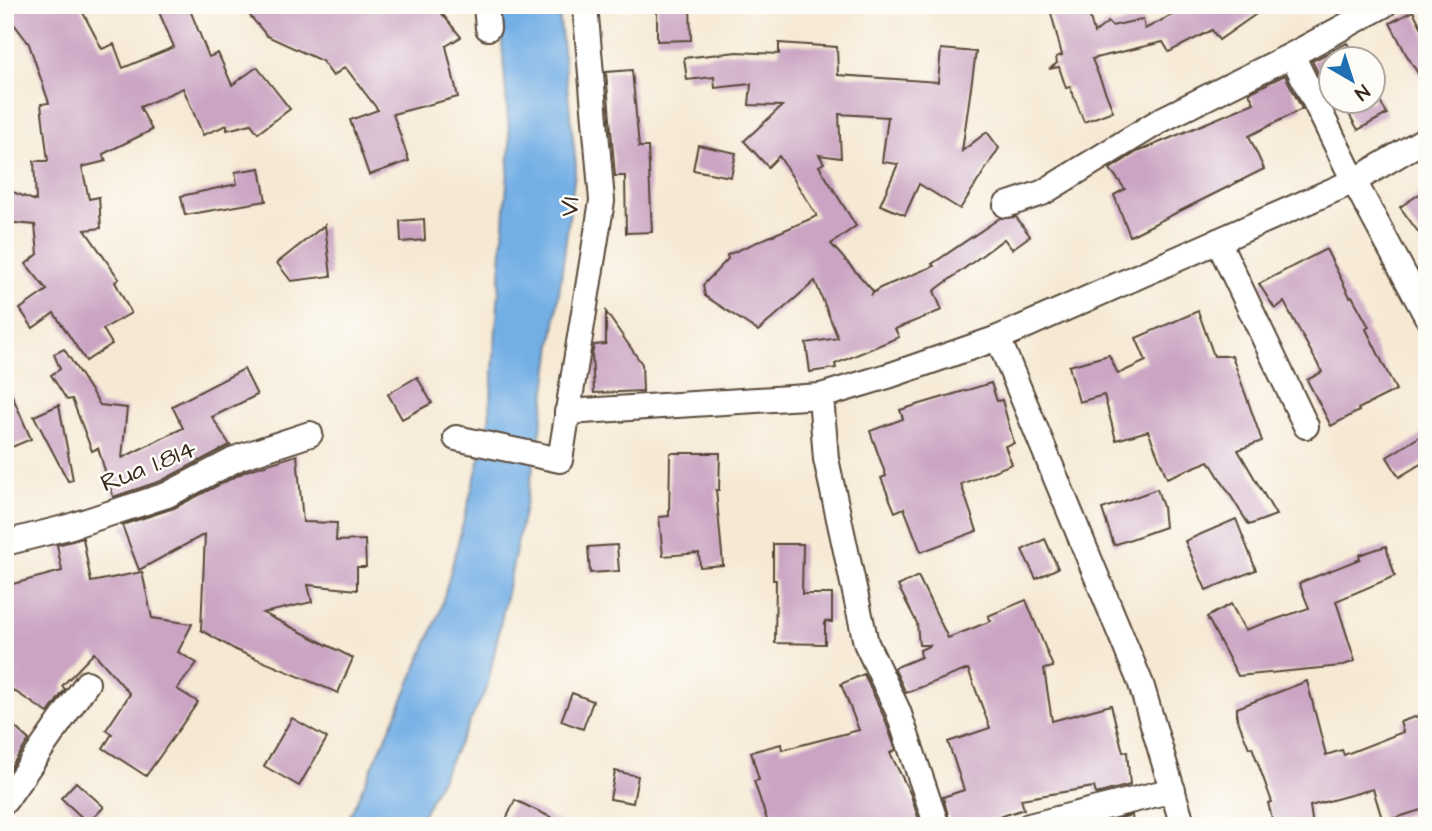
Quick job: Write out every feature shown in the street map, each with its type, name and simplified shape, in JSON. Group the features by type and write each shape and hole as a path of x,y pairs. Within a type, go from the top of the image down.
{"street":[{"name":"V1","path":"464,439 560,460 602,201 585,5"},
{"path":"1006,205 1042,192 1163,119 1292,55 1384,5"},
{"path":"1292,55 1354,181 1427,317"},
{"path":"567,412 821,396 891,375 998,338 1354,181 1427,138"},
{"path":"1218,241 1306,425"},
{"path":"998,338 1141,684 1183,826"},
{"path":"821,396 826,459 866,643 898,711 937,826"},
{"name":"Rua 1.814","path":"5,543 68,527 167,495 240,457 310,434"},
{"path":"5,801 87,683"},
{"path":"1029,826 1172,790"}],"water":[{"path":"499,5 558,5 576,165 540,435 487,688 417,826 345,826 440,612 489,423 510,143"}],"building":[{"path":"5,5 79,5 102,49 114,44 123,68 174,47 156,5 188,5 209,57 218,53 232,85 257,67 290,109 258,133 251,124 227,130 227,125 203,135 183,88 140,107 152,130 103,154 106,161 82,167 89,199 99,197 101,228 85,230 119,279 115,282 131,313 103,329 112,344 86,361 54,313 33,328 20,309 47,290 26,264 38,254 35,225 5,222 5,189 36,201 34,161 48,161 41,104 49,103 29,44 5,12"},
{"path":"241,5 435,5 461,37 446,46 458,97 393,114 409,161 369,175 350,120 378,110 345,67 333,76 322,61 267,36"},
{"path":"657,5 690,5 691,40 657,41"},
{"path":"1049,5 1087,5 1094,33 1108,22 1112,26 1143,19 1145,29 1191,5 1269,5 1219,40 1212,30 1169,52 1163,42 1092,59 1113,111 1084,122 1070,87 1066,88 1059,67 1049,69 1057,63 1056,57 1062,55"},
{"path":"1413,11 1427,38 1427,88 1390,23"},
{"path":"779,43 837,47 838,75 938,82 941,49 976,52 962,151 987,132 999,148 960,209 919,184 905,215 880,205 898,164 882,162 888,117 839,114 841,158 819,155 824,163 819,166 856,226 831,244 873,291 872,294 880,288 934,266 932,264 1000,218 1016,217 1030,236 1012,249 1004,239 934,291 942,310 895,329 899,337 835,364 836,368 810,372 806,343 838,338 815,281 758,331 705,296 703,285 728,259 727,255 817,216 779,156 768,167 744,141 782,106 749,105 751,84 715,88 714,77 687,80 684,58 737,52 779,54"},
{"path":"632,70 639,147 648,147 652,232 626,233 625,176 615,176 606,72"},
{"path":"1285,75 1302,109 1249,136 1264,169 1130,236 1114,195 1125,189 1110,169 1137,152 1254,103 1249,93"},
{"path":"1350,116 1383,116 1358,130"},
{"path":"698,145 736,153 731,177 693,170"},
{"path":"260,168 266,201 185,215 181,196 237,184 235,172"},
{"path":"1427,189 1427,244 1400,207"},
{"path":"424,219 425,240 401,242 400,221"},
{"path":"325,225 331,276 291,281 277,263"},
{"path":"1326,249 1350,297 1352,296 1369,327 1366,329 1396,390 1331,426 1307,380 1322,372 1284,302 1275,309 1259,284"},
{"path":"1198,311 1214,356 1232,356 1262,441 1238,450 1276,515 1249,525 1209,461 1167,478 1148,431 1116,440 1104,395 1079,402 1069,366 1109,355 1118,374 1146,361 1136,338"},
{"path":"606,312 642,364 643,391 594,393 592,354 594,345 606,344"},
{"path":"64,349 100,405 127,408 122,458 183,428 172,406 244,369 257,395 212,417 230,445 161,481 113,497 98,448 92,451 72,399 67,400 51,375 60,369 54,354"},
{"path":"417,377 432,403 402,419 388,394"},
{"path":"5,379 31,439 5,450"},
{"path":"991,383 997,401 1002,400 1014,443 1005,446 1012,464 961,484 977,531 921,552 904,508 895,512 881,478 886,476 870,431 903,419 900,410"},
{"path":"59,405 73,480 68,481 34,416"},
{"path":"1427,432 1427,460 1399,477 1387,457"},
{"path":"670,453 720,453 719,490 716,490 723,565 700,567 699,553 663,556 659,517 669,516"},
{"path":"297,455 303,522 337,523 336,541 365,540 366,567 357,567 357,590 308,585 312,602 263,613 353,658 338,693 236,650 201,630 205,534 139,570 122,525 174,508 246,471"},
{"path":"1157,489 1163,507 1165,527 1114,545 1102,509"},
{"path":"1236,519 1256,570 1206,590 1185,541"},
{"path":"83,538 91,582 142,572 152,618 192,624 178,652 197,663 177,689 198,702 146,776 103,748 112,734 106,730 130,694 94,653 62,686 65,689 48,713 5,685 5,586 62,571 57,545"},
{"path":"1045,539 1058,568 1036,579 1022,550"},
{"path":"773,544 803,544 802,594 832,594 832,622 825,621 825,644 775,643 776,580 773,580"},
{"path":"617,545 619,571 590,573 588,547"},
{"path":"1386,546 1395,576 1336,601 1355,661 1341,666 1238,676 1207,617 1231,604 1245,630 1309,608 1299,583 1360,559 1359,555"},
{"path":"918,576 948,638 991,621 988,616 1026,600 1053,667 1044,669 1052,721 1111,705 1123,752 1127,752 1130,785 1096,794 1094,787 1021,799 1024,809 972,826 951,826 943,797 964,790 948,742 990,728 968,669 906,693 894,668 921,657 920,650 931,645 919,645 917,623 898,586"},
{"path":"864,674 884,717 896,750 890,753 910,793 921,826 769,826 754,781 759,780 751,752 781,744 782,750 859,730 841,684"},
{"path":"1307,681 1326,755 1342,750 1344,755 1403,732 1400,722 1427,713 1427,808 1383,822 1373,789 1310,806 1313,826 1274,826 1268,803 1272,802 1252,747 1249,748 1237,718 1237,708"},
{"path":"572,693 593,701 583,729 561,721"},
{"path":"5,718 29,740 5,775"},
{"path":"292,718 327,738 299,786 264,766"},
{"path":"615,771 638,776 633,803 610,799"},
{"path":"76,782 104,807 88,823 61,798"},
{"path":"515,800 569,826 503,826"},
{"path":"1132,815 1133,826 1102,826 1102,823"}]}
